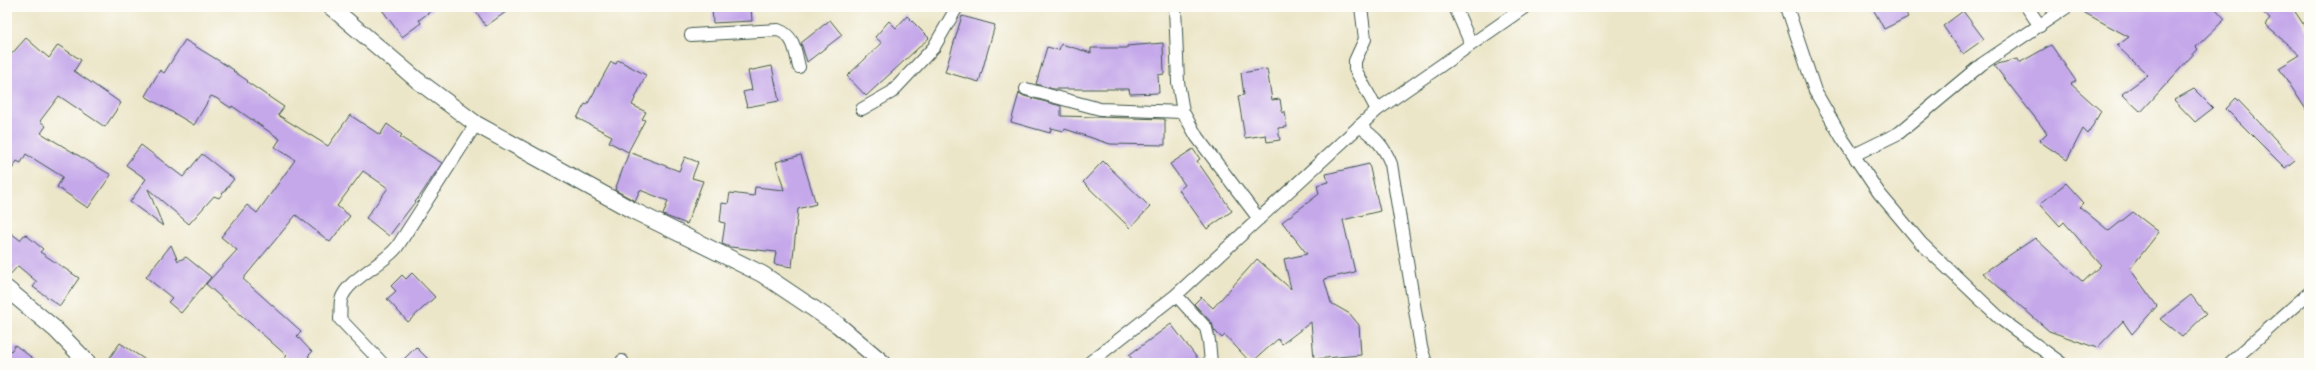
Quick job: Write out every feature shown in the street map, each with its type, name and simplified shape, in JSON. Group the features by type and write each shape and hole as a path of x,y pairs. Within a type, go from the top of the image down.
{"street":[{"path":"331,7 417,80 476,124 632,210 762,274 838,325 883,363"},
{"path":"862,109 892,92 934,47 958,7"},
{"path":"1175,7 1178,82 1183,112 1198,137 1259,219"},
{"path":"1361,7 1364,39 1355,61 1355,69 1377,110"},
{"path":"1455,7 1472,44"},
{"path":"1089,363 1176,295 1377,110 1525,7"},
{"path":"1787,7 1815,91 1879,193 1921,243 2002,320 2061,363"},
{"path":"2027,7 2040,26"},
{"path":"1854,155 1899,134 1982,64 2067,7"},
{"path":"690,35 778,30 786,33 792,39 799,67"},
{"path":"1026,89 1100,109 1183,112"},
{"path":"382,363 340,319 341,300 348,286 389,257 398,247 476,124"},
{"path":"1359,126 1378,140 1386,151 1391,164 1421,347 1426,363"},
{"path":"2230,363 2309,293"},
{"path":"9,294 55,329 88,363"},
{"path":"1176,295 1206,328 1210,341 1211,363"}],"building":[{"path":"380,7 436,7 419,20 421,23 402,37"},
{"path":"473,7 513,7 486,26"},
{"path":"712,7 751,7 752,21 713,23"},
{"path":"1872,7 1903,7 1908,17 1884,29"},
{"path":"2074,7 2214,7 2225,19 2196,47 2198,49 2141,112 2122,94 2148,75 2117,46 2129,37"},
{"path":"2257,7 2292,7 2309,33 2309,114 2279,68 2300,55 2265,25 2270,19"},
{"path":"1963,11 1984,39 1963,54 1943,26"},
{"path":"907,16 929,38 866,96 847,76 882,43 875,37 889,21 896,28"},
{"path":"962,16 995,25 979,82 945,72"},
{"path":"830,20 842,35 807,62 801,43"},
{"path":"26,38 49,58 58,45 81,60 74,71 121,103 105,127 59,96 40,121 46,126 41,133 111,175 88,208 57,187 63,177 26,154 21,163 17,161 7,177 7,59"},
{"path":"185,40 234,70 233,71 248,81 247,82 284,107 278,115 328,146 350,115 380,135 387,124 402,135 400,137 442,163 422,193 389,236 366,218 388,188 363,171 337,206 350,216 330,242 296,215 243,279 301,331 297,336 312,352 308,356 316,363 279,363 287,356 206,284 237,250 221,237 247,205 257,213 295,160 275,147 280,139 232,106 231,108 216,98 211,96 194,125 145,96 160,70 164,73"},
{"path":"1163,43 1164,74 1158,75 1159,93 1130,94 1129,89 1053,89 1036,84 1047,47 1059,50 1061,44 1091,53 1091,48 1127,48 1127,46"},
{"path":"2051,45 2076,81 2071,84 2101,111 2088,134 2083,129 2067,160 2039,141 2047,133 1994,65 2017,59 2019,63"},
{"path":"618,60 646,75 632,105 646,112 642,119 645,120 628,152 609,142 612,136 577,118 585,104 587,105 611,62 616,64"},
{"path":"772,66 779,101 747,107 743,92 752,90 748,71"},
{"path":"1267,69 1272,100 1280,99 1282,113 1285,111 1287,127 1278,128 1280,140 1267,142 1266,135 1245,138 1238,96 1244,95 1241,73"},
{"path":"2194,89 2213,108 2195,122 2174,100"},
{"path":"1019,93 1024,96 1061,106 1061,116 1165,119 1165,145 1110,144 1065,129 1064,131 1051,128 1050,133 1011,122"},
{"path":"2236,98 2295,160 2285,168 2226,109"},
{"path":"141,145 183,177 202,154 234,179 219,198 214,196 189,224 148,189 163,226 130,202 146,179 126,165"},
{"path":"1193,149 1200,159 1197,161 1232,211 1207,229 1179,190 1185,185 1170,164"},
{"path":"629,152 679,171 685,157 698,162 692,178 703,181 687,224 663,215 668,201 640,190 635,201 615,190"},
{"path":"801,155 816,204 798,209 792,267 774,264 776,252 730,247 722,244 725,223 720,222 722,203 728,204 730,193 754,196 755,187 784,190 776,162"},
{"path":"1103,161 1150,207 1130,228 1083,182"},
{"path":"1369,164 1380,211 1343,220 1355,272 1324,279 1331,303 1350,314 1359,325 1361,355 1314,359 1311,322 1282,344 1278,339 1251,363 1225,335 1222,338 1214,330 1212,323 1194,304 1201,297 1213,308 1257,259 1291,289 1284,259 1307,254 1282,222 1319,194 1317,185 1328,182 1326,174"},
{"path":"2066,183 2084,203 2080,207 2109,231 2133,212 2159,232 2130,269 2157,306 2132,334 2123,321 2097,348 2049,331 1983,273 2035,238 2083,282 2101,265 2064,222 2060,226 2040,204"},
{"path":"7,230 20,240 25,234 43,249 40,252 79,278 60,306 33,287 37,282 18,266 7,278"},
{"path":"171,245 178,261 186,257 211,277 181,313 168,302 172,298 146,277"},
{"path":"412,273 435,297 408,322 387,299 396,291 391,286 402,275 406,279"},
{"path":"2191,295 2206,314 2182,337 2160,319"},
{"path":"1171,324 1201,363 1135,363 1129,355"},
{"path":"120,343 150,363 106,363"},
{"path":"15,345 39,363 7,363 7,352 11,351"},
{"path":"416,347 432,363 400,363"}]}
